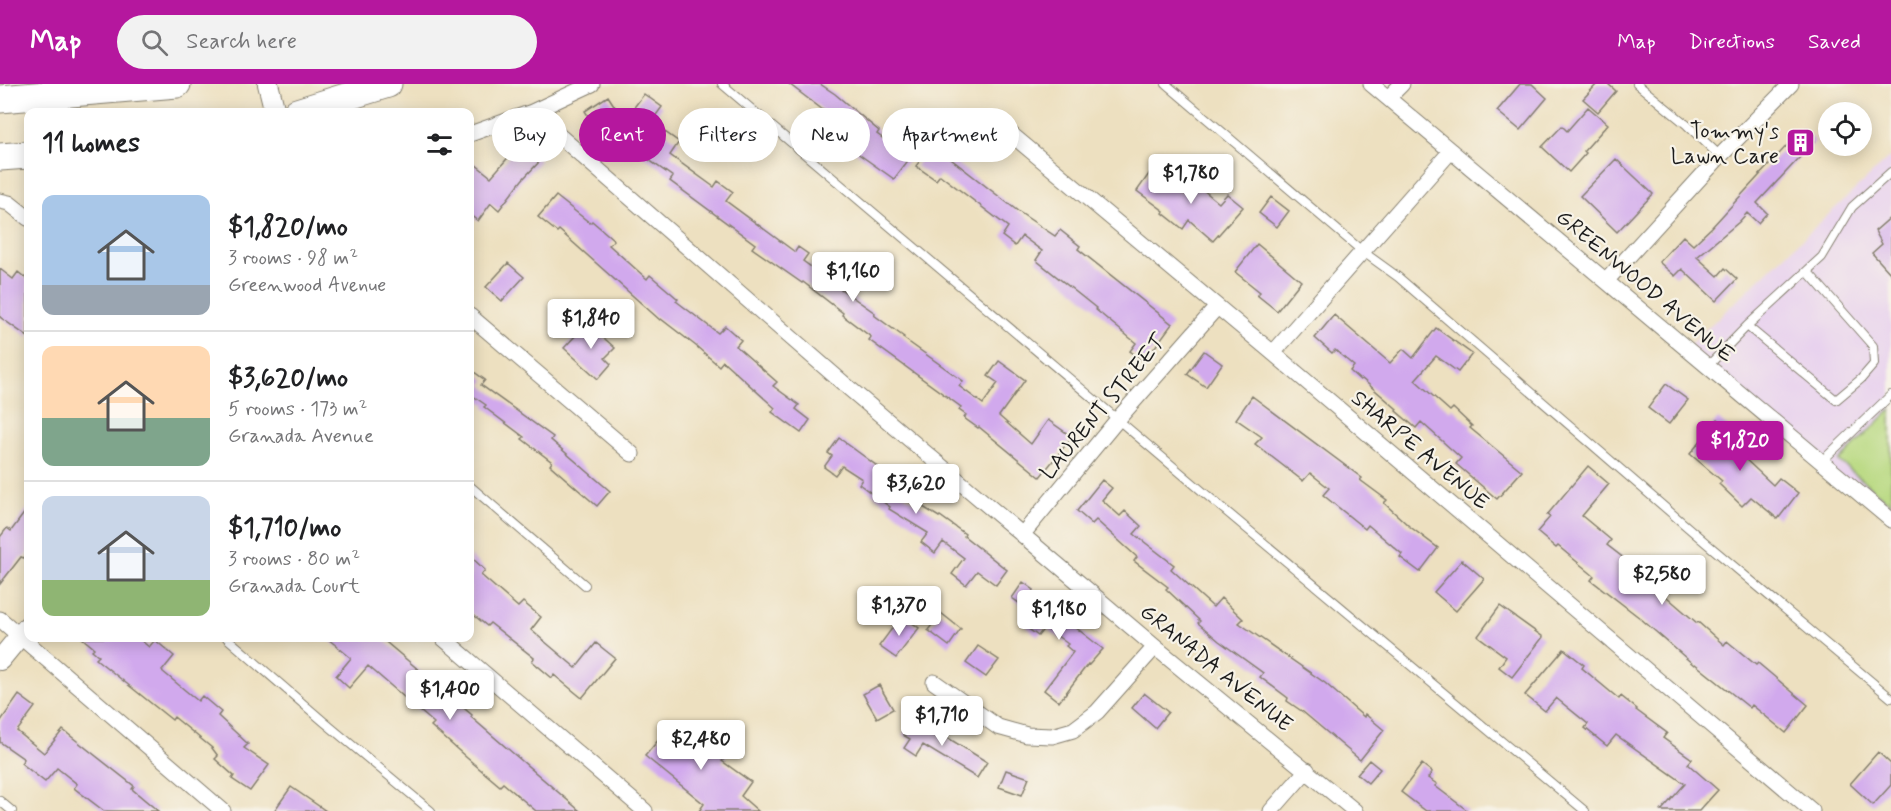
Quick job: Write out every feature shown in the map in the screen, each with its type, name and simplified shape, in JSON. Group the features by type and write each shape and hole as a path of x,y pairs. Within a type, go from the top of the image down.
{"highway":[{"path":"0,99 177,84"},
{"path":"312,108 388,84"},
{"path":"0,157 24,155"}],"street":[{"path":"268,84 274,108"},
{"path":"541,108 592,84"},
{"name":"GREENWOOD AVENUE","path":"1371,84 1891,520"},
{"path":"1388,98 1402,84"},
{"path":"1606,281 1720,156 1791,84"},
{"path":"474,133 492,126"},
{"name":"SHARPE AVENUE","path":"1019,141 1216,307 1273,352 1812,811"},
{"name":"GRANADA AVENUE","path":"567,143 849,389 1155,647 1355,811"},
{"path":"1273,352 1451,151"},
{"path":"0,201 9,203 24,215"},
{"name":"LAURENT STREET","path":"1022,535 1118,419 1216,307"},
{"path":"474,319 632,454"},
{"path":"0,619 24,631 0,660"},
{"path":"36,642 224,811"},
{"path":"448,642 645,811"},
{"path":"934,682 998,727 1027,735 1052,736 1073,730 1097,712 1155,647"},
{"path":"1271,811 1307,770"}],"lane":[{"path":"722,84 1215,502 1585,811"},
{"path":"1167,84 1362,251 1398,277 1697,536 1891,698"},
{"path":"1637,84 1720,156"},
{"path":"1708,366 1747,326 1822,257 1852,207 1891,172"},
{"path":"1747,326 1836,399 1861,379 1874,364 1873,346 1807,271"},
{"path":"1822,461 1891,394"},
{"path":"474,489 585,585"},
{"path":"232,642 431,811"},
{"path":"0,801 12,811"}],"shaded area":[{"path":"1891,156 1891,520 1686,348"}],"green space":[{"path":"1891,409 1891,504 1839,461"}],"building":[{"path":"789,84 820,84 852,108 820,108"},
{"path":"1520,84 1532,84 1547,98 1520,130 1497,111"},
{"path":"1597,84 1608,84 1616,91 1598,112 1583,99"},
{"path":"644,94 662,107 661,108 634,108"},
{"path":"608,96 616,108 590,108"},
{"path":"1588,107 1608,124 1569,172 1542,147 1562,126 1567,131"},
{"path":"870,123 879,131 877,134 882,138 882,162 907,162 894,179 870,162"},
{"path":"1802,129 1815,141 1757,203 1767,213 1758,223 1747,213 1697,257 1718,276 1725,268 1737,279 1716,301 1682,269 1675,276 1659,262 1683,236 1693,245"},
{"path":"666,133 678,141 670,155 678,162 714,187 718,181 733,192 726,201 795,252 798,247 808,254 803,261 825,277 827,274 843,286 841,289 963,381 959,386 983,404 998,383 988,376 999,361 1025,380 999,416 1031,444 1048,420 1072,437 1040,477 979,427 964,418 966,415 959,410 961,407 869,340 871,337 842,315 843,313 803,282 752,248 755,244 670,181 673,177 652,162 666,162"},
{"path":"1616,159 1653,194 1617,232 1580,196"},
{"path":"504,162 539,162 499,210 491,203 478,221 474,218 474,163 491,177"},
{"path":"919,162 955,162 1019,212 1055,236 1060,230 1080,246 1078,249 1172,324 1144,362 1130,351 1136,343 1036,260 1042,251 1022,236 1015,246 1002,236 1008,227 940,175 936,180 916,166"},
{"path":"1151,171 1180,192 1190,179 1219,203 1227,194 1243,207 1213,241 1189,220 1183,229 1137,191"},
{"path":"556,196 590,223 592,221 614,240 609,245 647,279 650,275 678,299 676,301 718,333 725,326 741,340 736,346 777,382 773,386 799,405 796,409 810,420 801,433 772,412 775,408 723,361 719,366 660,320 559,230 557,232 538,217"},
{"path":"1271,197 1289,211 1277,227 1259,213"},
{"path":"1891,217 1891,274 1872,253 1882,244 1875,231"},
{"path":"1257,244 1301,281 1277,311 1257,295 1260,292 1235,272"},
{"path":"508,263 524,277 502,301 486,287"},
{"path":"0,269 13,279 18,272 24,277 24,334 0,317"},
{"path":"1334,315 1390,363 1403,349 1413,358 1436,328 1472,354 1458,372 1436,356 1415,380 1450,411 1453,408 1472,426 1470,428 1522,471 1497,499 1456,464 1461,458 1421,422 1416,428 1396,411 1397,409 1350,371 1354,366 1335,350 1332,353 1315,338"},
{"path":"585,321 615,348 605,358 611,364 598,379 564,348"},
{"path":"1204,351 1222,364 1206,387 1187,374"},
{"path":"474,372 485,380 481,385 553,437 551,440 610,491 597,506 550,465 552,462 522,439 524,437 484,407 486,405 474,397"},
{"path":"1666,384 1688,400 1669,424 1648,408"},
{"path":"1252,396 1362,478 1360,480 1387,500 1384,503 1438,548 1420,572 1400,557 1402,554 1368,525 1365,529 1323,495 1329,488 1310,473 1303,481 1255,444 1262,437 1236,419"},
{"path":"1718,419 1737,435 1729,444 1773,485 1779,478 1798,493 1778,519 1751,497 1742,506 1719,484 1722,481 1690,454"},
{"path":"839,438 892,477 886,484 940,516 1007,570 996,585 977,571 966,585 952,574 964,558 943,542 935,553 921,542 928,533 889,509 890,507 859,484 862,479 842,466 835,475 824,467 832,456 828,453"},
{"path":"1588,466 1609,484 1582,516 1611,540 1607,545 1651,579 1658,570 1669,579 1660,591 1697,623 1724,645 1727,641 1756,665 1758,663 1808,705 1786,733 1752,705 1750,708 1694,665 1640,618 1591,580 1594,576 1537,532 1550,517 1547,515"},
{"path":"1102,480 1112,488 1102,500 1120,516 1125,511 1141,526 1134,534 1174,565 1171,569 1213,607 1221,598 1243,619 1239,623 1325,683 1364,717 1365,714 1384,730 1360,760 1260,677 1263,673 1198,623 1200,621 1166,589 1168,587 1134,561 1137,557 1096,520 1092,524 1077,511"},
{"path":"24,513 24,558 21,557 0,584 0,537 7,528 11,531"},
{"path":"474,560 485,570 481,575 518,607 523,602 541,617 531,630 576,668 596,643 615,658 582,698 554,675 552,678 532,661 534,658 490,623 487,626 474,615"},
{"path":"1462,560 1484,579 1456,611 1434,592"},
{"path":"1023,582 1034,590 1032,593 1103,649 1088,664 1059,702 1044,690 1073,652 1066,646 1068,644 1045,627 1038,636 1026,627 1036,615 1012,598"},
{"path":"1500,606 1543,637 1512,677 1499,667 1506,657 1478,636"},
{"path":"941,613 961,629 949,646 928,630"},
{"path":"902,615 919,628 896,658 879,646"},
{"path":"87,642 143,642 149,647 153,642 157,642 174,656 162,671 198,701 202,696 221,712 218,716 248,744 244,748 269,765 250,791 232,779 234,776 215,759 218,756 212,748 174,717 172,720 96,659 99,656 92,650 94,648"},
{"path":"332,642 386,642 580,811 536,811 503,783 500,786 467,758 431,726 434,723 368,666 349,688 336,676 351,658"},
{"path":"978,646 999,660 986,677 966,663"},
{"path":"1564,649 1584,665 1582,668 1619,699 1621,696 1667,733 1663,738 1692,759 1688,764 1718,790 1699,811 1661,811 1685,784 1616,735 1607,746 1585,728 1588,724 1556,698 1545,711 1525,695"},
{"path":"879,685 893,709 877,718 863,694"},
{"path":"1144,693 1168,712 1155,728 1132,708"},
{"path":"19,695 35,707 17,731 44,753 63,730 134,786 132,789 158,811 104,811 74,788 77,784 57,768 45,782 21,763 24,759 0,742 0,722"},
{"path":"914,717 987,762 977,778 923,745 916,756 904,748 910,739 903,735"},
{"path":"671,725 698,748 709,735 729,752 722,761 751,782 741,796 758,811 699,811 704,804 645,756"},
{"path":"1878,752 1891,764 1891,785 1873,805 1850,784"},
{"path":"1369,760 1380,769 1368,783 1357,774"},
{"path":"1422,764 1432,772 1428,778 1437,784 1435,786 1468,811 1426,811 1401,792"},
{"path":"1006,770 1029,778 1022,795 999,787"},
{"path":"291,787 326,811 274,811"}],"place":[{"name":"Tommy's Lawn Care","path":"1800,143"}]}
